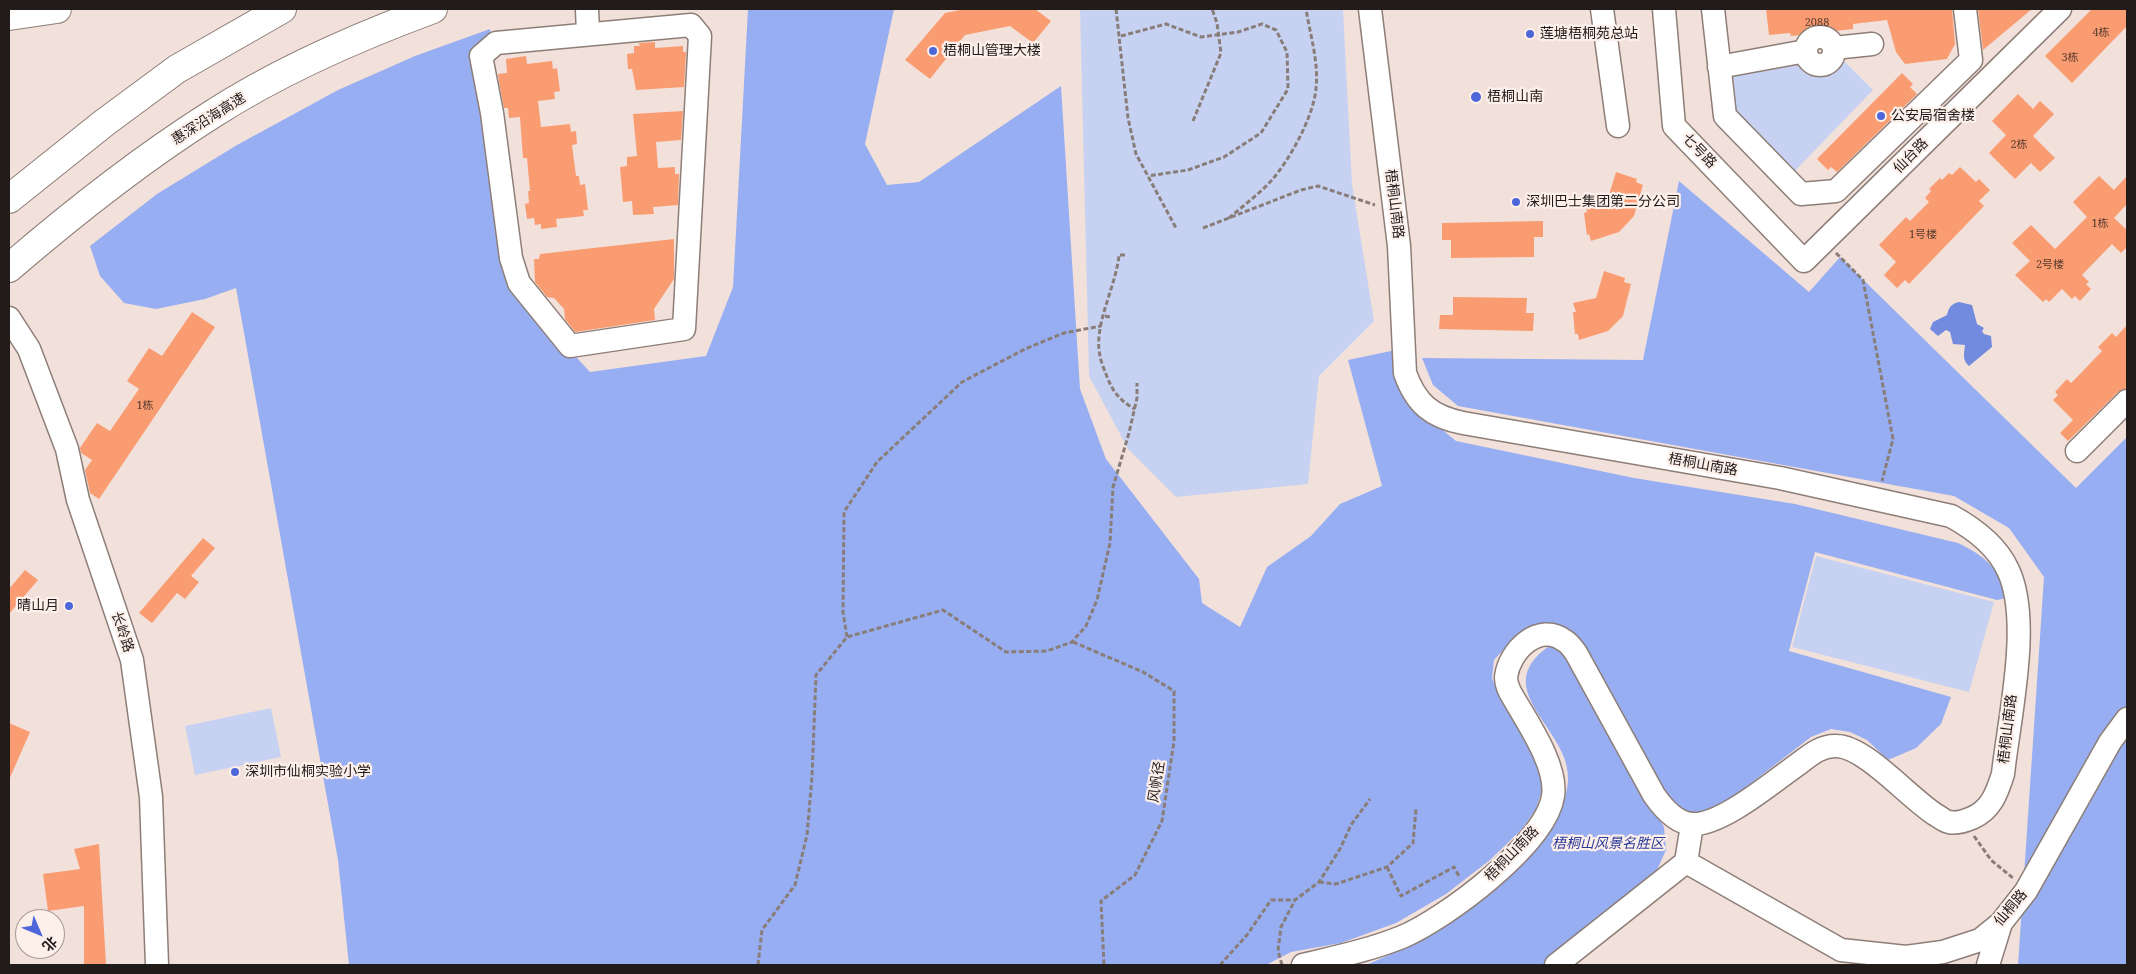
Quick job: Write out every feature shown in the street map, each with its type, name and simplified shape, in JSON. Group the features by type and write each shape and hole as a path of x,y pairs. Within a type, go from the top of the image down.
{"main road":[{"path":"14,16 57,9"},
{"path":"9,199 104,123 177,70 282,9"},
{"name":"惠深沿海高速","path":"9,268 128,172 212,114 286,73 432,9"}],"street":[{"path":"587,9 588,33"},
{"name":"梧桐山南路","path":"1370,9 1399,246 1405,373 1412,391 1427,408 1444,419 1780,478 1951,516 1968,526 1999,555 2008,570 2016,592 2020,630 2003,774 1996,797 1982,814 1964,822"},
{"path":"1602,9 1618,126"},
{"name":"七号路","path":"1664,9 1674,126 1804,261"},
{"path":"1713,9 1725,116 1801,194 1836,191 1971,60 1965,9"},
{"name":"仙台路","path":"1804,261 2060,9"},
{"path":"690,25 700,36 684,329 570,346 519,283 510,258 492,113 481,56 496,43 588,33 690,25"},
{"path":"1718,67 1806,51 1808,42 1820,36 1829,40 1834,48 1872,44"},
{"name":"长岭路","path":"9,318 29,349 67,449 78,500 132,660 150,797 157,965"},
{"path":"2077,451 2127,401"},
{"name":"梧桐山南路","path":"1303,965 1363,950 1403,937 1470,894 1513,857 1548,814 1553,796 1550,768 1510,692 1506,679 1515,652 1526,642 1538,636 1552,634 1566,641 1576,653 1654,796 1664,809 1675,818 1692,824"},
{"name":"仙桐路","path":"1686,862 1841,950 1906,957 1943,952 1980,940 2001,923 2026,891 2110,742 2127,719"},
{"path":"1556,965 1686,862 1692,824 1710,821 1733,810 1819,749 1838,746 1855,751 1871,762 1928,810 1948,822 1964,822"},
{"path":"1988,965 2001,923"}],"path":[{"path":"1116,9 1121,36 1128,118 1136,154 1176,228"},
{"path":"1193,121 1220,54 1217,23 1212,9"},
{"path":"1229,218 1272,180 1289,156 1307,122 1316,89 1306,9"},
{"path":"1121,36 1166,24 1201,37 1238,32 1262,24 1276,30 1287,52 1288,89 1261,133 1224,156 1188,170 1148,176"},
{"path":"1203,228 1301,190 1318,186 1394,212"},
{"path":"1824,241 1863,280 1893,438 1878,499"},
{"path":"1111,291 1118,272 1119,256 1125,255"},
{"path":"1122,260 1117,260 1105,316 1101,326 1099,355 1108,382 1121,401 1135,409"},
{"path":"1105,316 1110,317"},
{"path":"847,637 843,612 844,512 877,462 962,382 1025,349 1064,333 1101,326"},
{"path":"758,965 762,930 795,885 807,835 812,777 816,675 847,637 943,610 1006,652 1046,651 1072,642 1086,626 1098,600 1110,543 1114,487 1135,409 1137,383"},
{"name":"风帆径","path":"1072,642 1143,672 1174,691 1174,741 1162,821 1135,875 1101,901 1104,965"},
{"path":"1282,965 1278,951 1281,927 1295,900 1319,882 1340,848 1351,825 1370,799"},
{"path":"1319,882 1336,884 1387,867 1413,843 1416,809"},
{"path":"1964,822 1991,860 2026,891"},
{"path":"1387,867 1401,896 1454,867 1470,894"},
{"path":"1220,965 1246,935 1271,900 1295,900"}],"shaded area":[{"path":"1080,9 1343,9 1352,184 1374,321 1319,376 1308,484 1176,497 1128,449 1089,376"},
{"path":"1841,58 1873,90 1793,173 1733,113 1724,75 1797,60 1807,69 1818,73 1837,65"},
{"path":"1959,302 1972,305 1977,324 1984,328 1982,331 1984,334 1991,336 1992,347 1969,366 1964,359 1965,345 1953,344 1950,332 1946,330 1938,336 1930,329 1933,322 1947,315 1951,306"},
{"path":"1816,556 1994,602 1969,692 1792,647"},
{"path":"271,708 281,757 195,775 185,726"}],"green space":[{"path":"748,9 894,9 865,144 887,185 919,182 1061,86 1080,389 1106,459 1199,579 1202,603 1240,627 1267,567 1311,536 1340,504 1382,486 1348,360 1391,351 1410,362 1434,423 1456,441 1634,478 1795,504 1958,543 1990,564 2010,597 1997,600 1815,552 1789,651 1951,697 1941,724 1916,748 1888,760 1867,740 1850,732 1831,729 1811,737 1728,801 1706,814 1683,813 1667,799 1572,637 1511,642 1494,660 1492,678 1501,701 1542,766 1543,787 1536,809 1522,829 1490,860 1446,894 1396,923 1341,943 1291,952 1266,965 349,965 338,860 236,288 205,299 156,309 124,303 100,276 90,246 157,194 237,145 338,90 415,56 490,29 516,292 590,372 706,356 733,287"},
{"path":"1679,181 1809,292 1840,257 2076,488 2127,437 2127,965 2018,965 2044,577 2009,528 1954,496 1458,406 1433,385 1422,358 1643,360"},
{"name":"梧桐山风景名胜区","path":"1549,646 1561,647 1576,665 1664,827 1666,850 1653,879 1546,965 1366,965 1426,936 1490,894 1519,868 1543,841 1560,812 1568,781 1566,762 1558,744 1536,711 1528,695 1526,679 1532,663"}],"building":[{"name":"梧桐山管理大楼","path":"965,9 1035,9 1051,21 1033,43 1010,26 965,35 930,79 905,60 945,13"},
{"path":"1766,9 1952,9 1955,44 1947,59 1905,64 1896,52 1887,20 1853,24 1853,29 1791,36 1790,33 1769,35"},
{"path":"1978,9 2032,9 1983,50"},
{"path":"2092,9 2127,9 2127,26 2072,83 2045,56"},
{"path":"655,42 655,48 683,46 683,52 686,52 684,87 636,90 632,69 628,69 627,54 634,53 634,46 640,46 639,43"},
{"path":"526,56 527,64 552,61 553,69 557,68 560,91 554,92 555,99 538,101 541,127 570,124 571,132 576,131 577,144 572,145 576,176 579,176 580,185 585,184 588,210 583,210 584,216 556,219 557,227 541,229 541,224 535,225 534,218 527,219 525,204 529,203 528,191 530,191 527,158 523,158 520,117 509,118 508,108 504,108 499,82 498,74 507,73 506,59"},
{"name":"公安局宿舍楼","path":"1902,73 1913,84 1910,87 1917,94 1837,172 1831,167 1828,170 1817,159"},
{"path":"2018,94 2033,109 2040,101 2054,114 2033,136 2055,158 2040,172 2031,163 2015,179 1989,153 2006,135 1992,121"},
{"path":"683,111 681,140 656,142 658,168 675,167 675,174 679,174 678,205 653,207 654,214 633,215 632,201 623,202 620,167 627,166 627,157 637,156 633,114"},
{"path":"1960,167 1976,182 1979,179 1990,190 1979,201 1984,206 1909,284 1905,280 1897,288 1884,275 1896,262 1879,245 1906,217 1910,221 1929,202 1925,198 1931,191 1929,189 1940,178 1942,180 1949,173 1952,175"},
{"path":"1616,172 1637,179 1636,182 1643,185 1634,216 1619,232 1591,241 1589,234 1587,235 1584,213 1587,212 1585,203 1608,198"},
{"path":"2099,176 2114,190 2127,176 2127,204 2114,218 2127,230 2127,247 2121,253 2112,244 2082,275 2089,282 2086,284 2091,289 2080,301 2075,296 2072,299 2062,289 2049,302 2046,299 2043,302 2015,275 2030,261 2012,243 2031,225 2055,249 2087,217 2073,202"},
{"path":"1543,221 1543,237 1534,237 1534,257 1451,258 1451,240 1442,240 1442,223"},
{"path":"674,239 674,279 654,309 655,320 575,332 565,319 564,309 554,298 547,297 535,282 534,259 539,259 540,254"},
{"path":"1604,271 1625,278 1624,282 1631,284 1623,316 1608,331 1579,340 1578,334 1575,334 1573,312 1576,312 1573,303 1596,298"},
{"path":"1453,297 1527,298 1526,313 1534,313 1533,331 1439,329 1440,315 1453,315"},
{"path":"192,312 215,327 99,499 90,493 85,470 92,460 81,453 80,448 97,423 110,431 139,389 127,381 149,348 162,356"},
{"path":"2127,325 2127,388 2118,392 2068,441 2060,433 2073,420 2053,400 2058,395 2055,392 2067,379 2071,383 2081,373 2102,351 2098,347 2112,333 2116,337"},
{"path":"203,538 215,548 191,576 199,582 185,599 177,593 152,623 139,613"},
{"path":"25,570 38,580 9,614 9,589"},
{"path":"9,723 30,732 9,780"},
{"path":"99,844 106,965 84,965 84,906 48,909 43,874 80,869 74,849"}],"place":[{"name":"莲塘梧桐苑总站","path":"1530,34"},
{"name":"梧桐山管理大楼","path":"933,51"},
{"name":"梧桐山南","path":"1476,97"},
{"name":"公安局宿舍楼","path":"1881,116"},
{"name":"深圳巴士集团第二分公司","path":"1516,202"},
{"name":"晴山月","path":"69,606"},
{"name":"深圳市仙桐实验小学","path":"235,772"}]}
